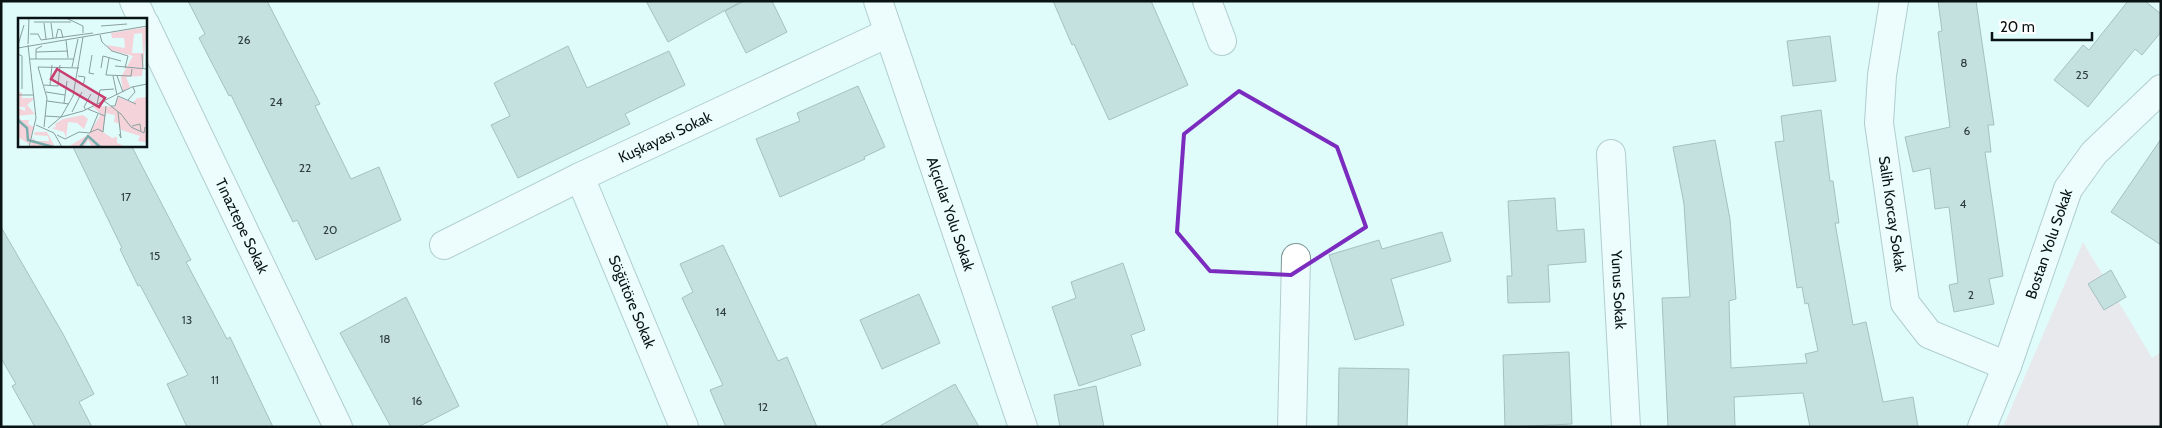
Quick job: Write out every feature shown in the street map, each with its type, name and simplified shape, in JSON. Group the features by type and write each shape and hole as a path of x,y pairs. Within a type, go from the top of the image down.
{"street":[{"path":"134,1 142,18"},
{"name":"Alçıcılar Yolu Sokak","path":"878,1 1023,427"},
{"path":"1207,1 1222,41"},
{"name":"Salih Korcay Sokak","path":"1894,1 1882,75 1880,123 1905,303 1928,334 2007,366"},
{"name":"Tınaztepe Sokak","path":"146,26 338,427"},
{"name":"Kuşkayası Sokak","path":"444,244 580,177 888,33"},
{"name":"Bostan Yolu Sokak","path":"1982,427 2007,366 2068,189 2094,153 2156,99"},
{"name":"Yunus Sokak","path":"1611,154 1626,427"},
{"name":"Söğütöre Sokak","path":"580,177 684,427"},
{"path":"1292,427 1296,258"}],"highlighted area":[{"path":"1239,91 1337,147 1366,227 1291,275 1210,271 1177,232 1184,134"}],"shaded area":[{"path":"2083,242 2152,358 2161,352 2161,427 2003,427"}],"building":[{"path":"188,1 267,1 320,104 315,106 351,179 379,167 401,220 316,260 297,220 293,222 231,95 229,96 199,38 205,34"},
{"path":"646,1 742,1 668,42"},
{"path":"744,1 772,1 787,32 746,53 725,11"},
{"path":"1053,1 1151,1 1188,85 1109,120 1074,44 1072,45"},
{"path":"1938,1 1976,1 1994,125 1988,125 1991,152 1985,152 2003,276 1989,279 1994,304 1954,312 1949,285 1958,283 1949,207 1935,209 1930,168 1913,172 1905,137 1950,127 1938,32 1942,31"},
{"path":"2128,1 2145,1 2161,14 2161,32 2142,55 2135,49 2088,107 2054,80 2083,45 2089,50"},
{"path":"1830,36 1836,81 1793,86 1787,41"},
{"path":"568,46 587,88 669,51 685,85 625,114 630,124 518,178 491,125 510,116 494,83"},
{"path":"858,86 885,147 864,157 865,159 780,197 756,139 800,121 797,113"},
{"path":"1821,110 1830,181 1833,181 1839,223 1835,223 1853,325 1866,322 1883,402 1913,397 1918,427 1810,427 1803,393 1734,397 1735,427 1668,427 1662,298 1690,297 1684,204 1673,147 1715,140 1730,219 1736,299 1729,301 1731,368 1807,363 1805,354 1818,351 1808,303 1805,304 1802,287 1797,288 1775,142 1784,141 1781,116"},
{"path":"2161,139 2161,245 2111,212"},
{"path":"72,146 132,146 191,260 186,262 227,339 230,337 273,427 187,427 167,384 188,375 140,285 138,286 120,249 122,248"},
{"path":"1555,198 1557,231 1584,229 1586,262 1548,265 1550,302 1508,303 1507,276 1512,276 1508,201"},
{"path":"1,227 63,334 94,394 79,402 92,427 35,427 12,386 16,384 1,358"},
{"path":"1442,232 1451,261 1391,279 1404,325 1355,340 1329,255 1379,240 1382,249"},
{"path":"723,245 778,361 787,357 817,427 726,427 710,390 723,385 682,298 693,292 680,264"},
{"path":"1123,263 1145,330 1131,335 1141,365 1079,386 1052,307 1076,298 1071,282"},
{"path":"2111,270 2126,297 2104,310 2088,284"},
{"path":"919,294 940,343 882,369 860,320"},
{"path":"406,297 459,406 418,427 391,427 340,333"},
{"path":"1569,352 1572,424 1505,427 1503,355"},
{"path":"1339,368 1409,369 1407,427 1338,427"},
{"path":"955,384 979,427 878,427"},
{"path":"1096,386 1104,427 1060,427 1054,395"}]}
